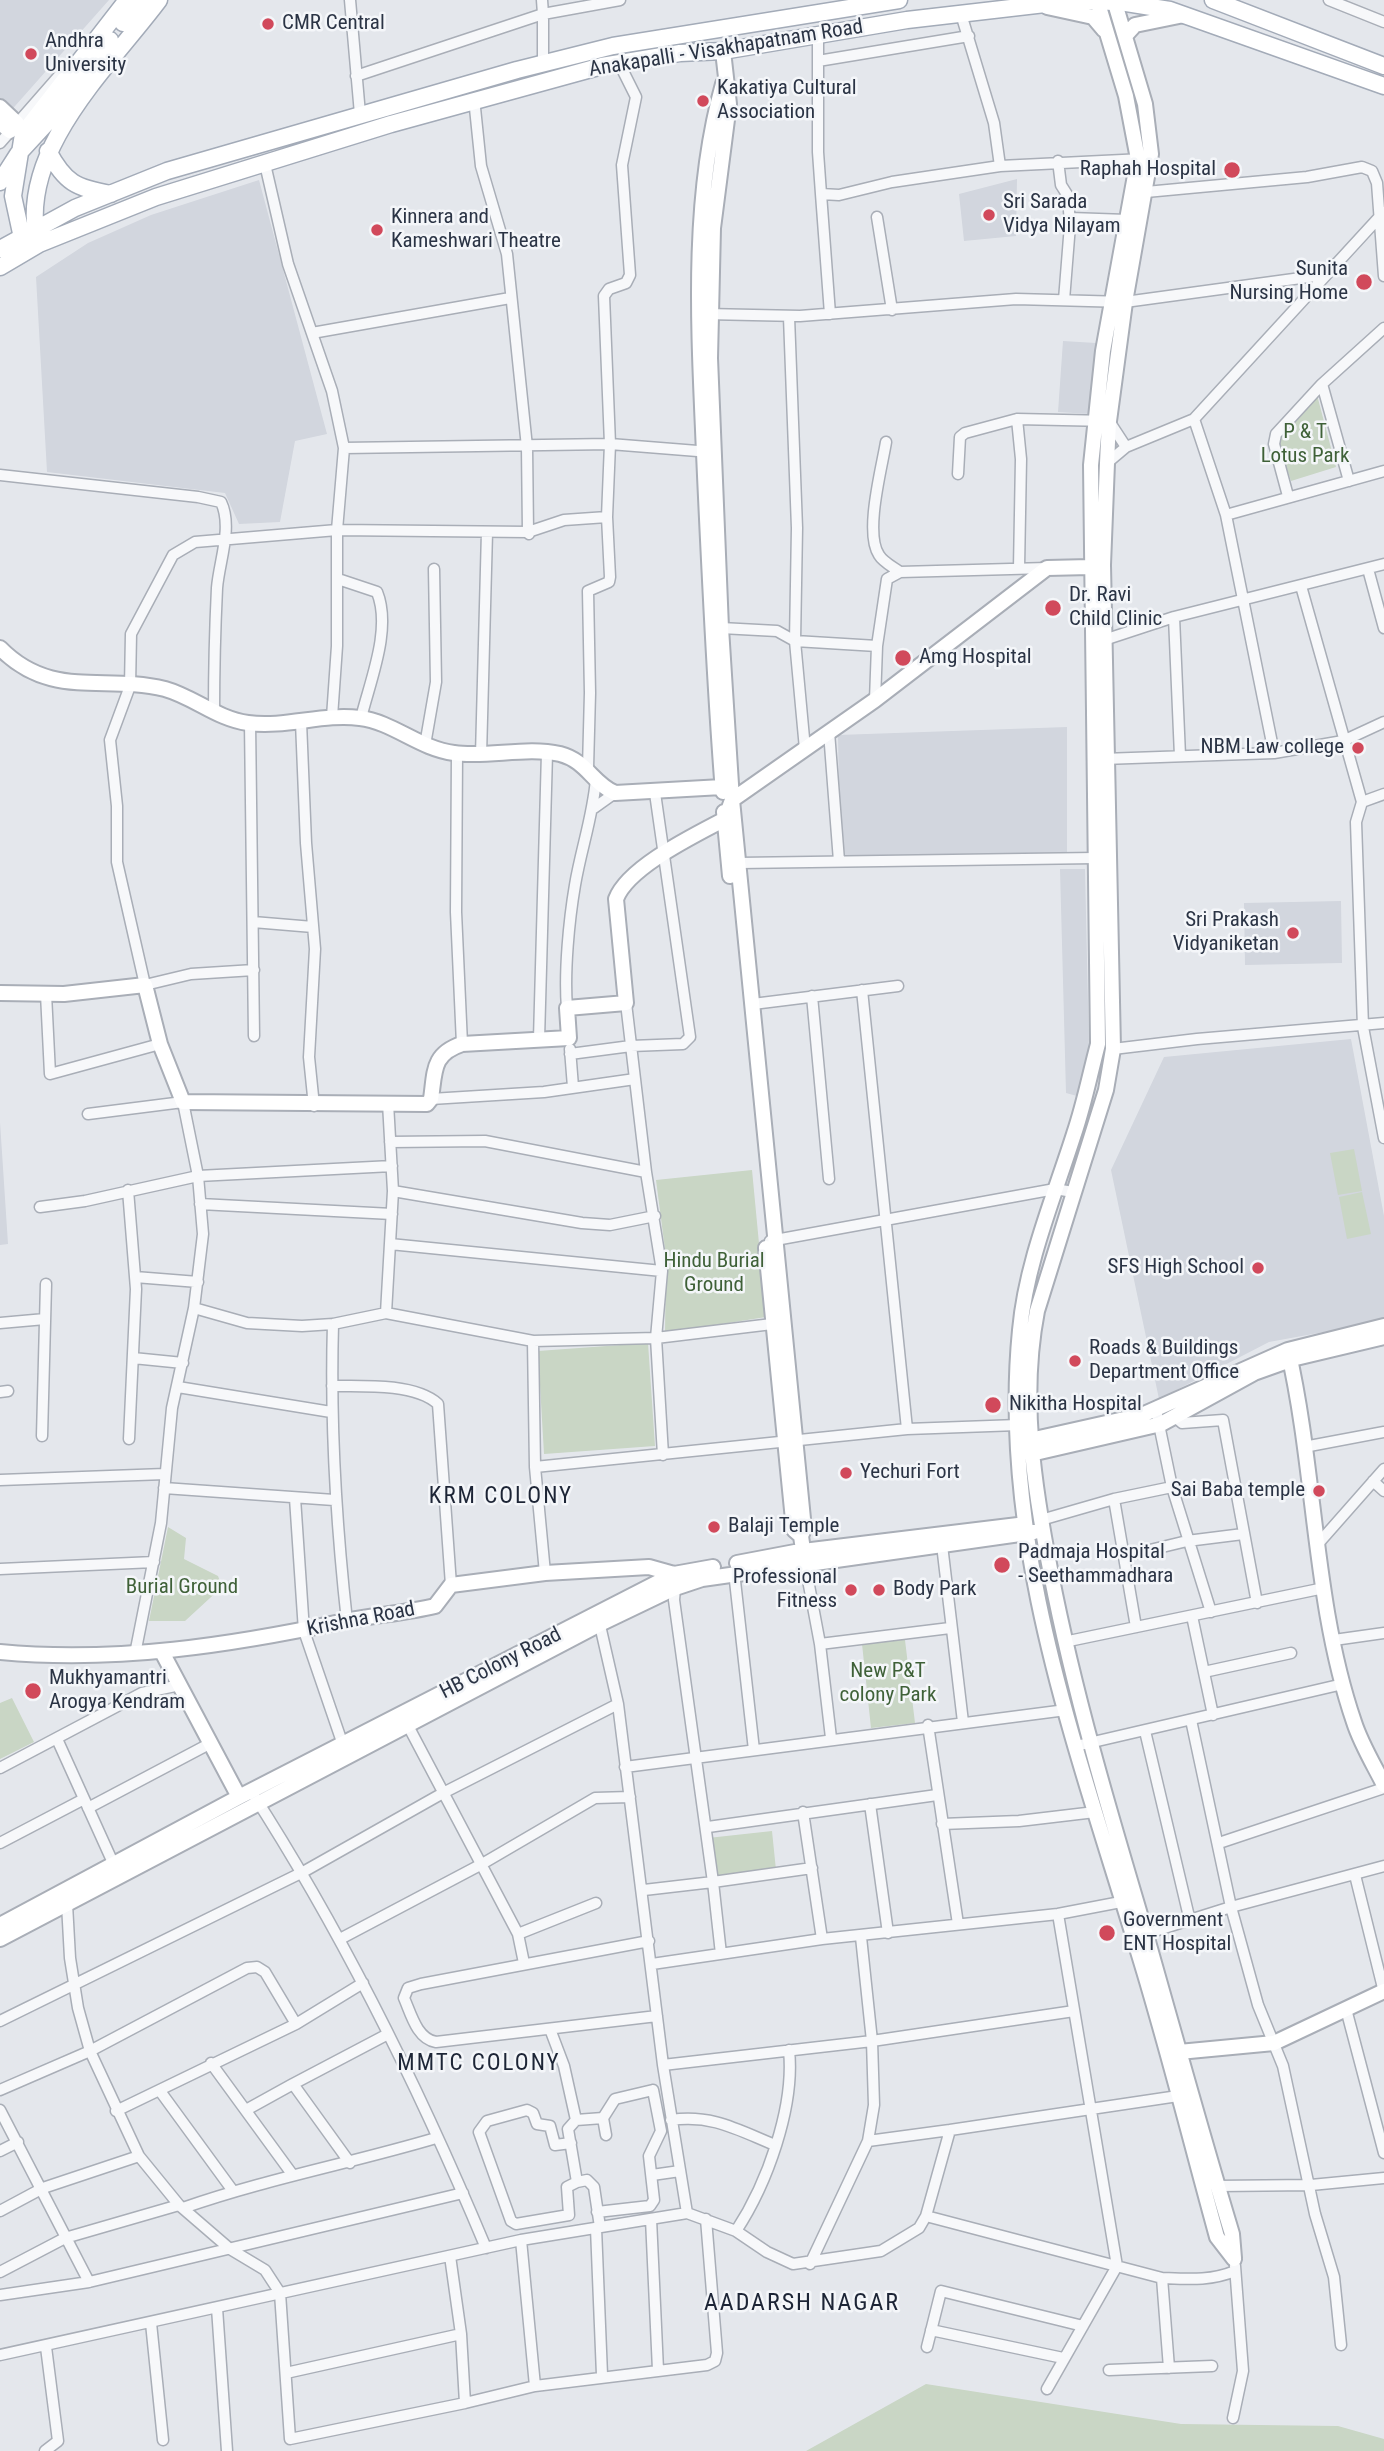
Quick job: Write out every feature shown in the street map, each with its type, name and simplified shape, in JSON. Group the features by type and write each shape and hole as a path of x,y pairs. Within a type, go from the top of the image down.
{"main road":[{"path":"30,241 13,196 23,134 127,0"},
{"path":"0,182 18,154 55,114 141,0"},
{"path":"0,267 30,241 36,193 48,150 83,98 159,0"},
{"name":"Anakapalli - Visakhapatnam Road","path":"30,241 75,208 167,171 543,63 613,46 845,4 899,0"},
{"path":"1213,0 1246,6 1384,66"},
{"name":"Anakapalli - Visakhapatnam Road","path":"30,241 156,197 381,127 602,66 680,53 723,51 818,33 1037,5 1114,1 1184,15 1384,86"},
{"path":"48,150 71,183 82,189 112,195"},
{"path":"0,249 30,241"}],"street":[{"path":"350,0 360,114"},
{"path":"542,0 543,63"},
{"path":"356,76 543,14 620,0"},
{"path":"1097,0 1145,159 1127,220 1103,420 1091,478 1090,567 1098,641"},
{"path":"1329,0 1384,22"},
{"path":"1114,1 1147,112 1146,192 1119,301"},
{"path":"1037,5 1093,17 1107,33"},
{"path":"961,14 994,123 1000,166"},
{"path":"1125,36 1135,25 1184,15"},
{"path":"818,33 818,176 830,314"},
{"path":"818,61 969,36"},
{"path":"723,51 724,79 729,104 713,228 706,314 712,657 725,819 789,1440"},
{"path":"0,107 8,131 70,64 83,57"},
{"path":"573,1087 565,987 575,887 594,808 587,591 609,582 610,577 607,517 610,443 604,296 608,289 629,280 622,164 636,104 632,83 622,69"},
{"path":"475,108 481,166 507,254 527,447 529,535"},
{"path":"821,194 839,195 891,182 1000,166 1058,161 1145,159"},
{"path":"1058,161 1061,185 1068,196 1070,218 1064,300"},
{"path":"265,164 288,264 340,416 344,449 337,530 338,579 332,717"},
{"path":"1146,192 1307,177 1362,167 1372,171 1377,183 1382,215 1384,276"},
{"path":"1107,463 1126,447 1194,419 1323,275 1382,215"},
{"path":"877,217 892,310"},
{"path":"1070,218 1127,220"},
{"path":"706,314 789,317 1016,299 1119,301 1323,275"},
{"path":"312,333 510,298"},
{"path":"789,317 797,528 795,640 805,749"},
{"path":"1288,496 1274,439 1322,384 1384,328"},
{"path":"1322,384 1349,481"},
{"path":"958,474 960,438 965,433 1017,419 1103,420 1126,447"},
{"path":"1017,419 1021,459 1019,568"},
{"path":"1194,419 1226,515 1274,753"},
{"path":"1103,420 1107,463 1098,641 1099,759 1113,1049 1106,1090 1034,1326 1031,1447 1042,1525 1095,1812 1179,2052 1232,2234 1243,2371 1233,2418"},
{"path":"886,442 874,513 876,547 880,557 900,572"},
{"path":"344,449 527,447 610,443 709,452"},
{"path":"709,452 732,800 753,1004 770,1241 772,1324 804,1529 801,1536 820,1644 831,1738"},
{"path":"1226,515 1384,471"},
{"path":"0,475 221,502 225,512 218,585 214,713"},
{"path":"135,1654 154,1562 172,1408 194,1308 203,1234 198,1176 183,1102 160,1044 117,862 117,806 110,748 112,733 130,686 131,635 173,555 195,542 337,530 529,535 564,520 607,517"},
{"path":"481,755 486,532"},
{"path":"1098,641 1174,617 1384,564"},
{"path":"875,700 877,646 884,584 900,572 1090,567"},
{"path":"663,1455 656,1338 662,1271 646,1172 616,899 622,887 665,852 725,819 732,800 875,700 1047,568"},
{"path":"425,746 436,682 434,569"},
{"path":"1368,569 1384,628"},
{"path":"338,579 377,592 382,603 382,629 361,718"},
{"path":"1301,586 1362,802 1356,822 1363,1027 1381,1102 1384,1138"},
{"path":"1174,617 1180,756"},
{"path":"721,628 777,631 795,640 877,646"},
{"path":"0,648 22,668 47,678 79,684 164,689 214,713 250,723 301,722 332,717 361,718 425,746 457,754 547,753 573,759 615,793"},
{"path":"301,722 306,843 315,949 309,1057 314,1106"},
{"path":"1099,759 1274,753 1343,741 1384,722"},
{"path":"250,723 254,1036"},
{"path":"829,732 839,861"},
{"path":"539,1039 547,753"},
{"path":"457,754 456,912 462,1044"},
{"path":"1099,759 1095,858 1098,1044 1075,1131 1055,1189 1023,1311 1018,1425 1024,1529 1066,1710 1083,1745 1128,1901"},
{"path":"594,808 615,793 655,793 722,786"},
{"path":"570,1054 631,1045 682,1044 690,1037 655,793"},
{"path":"1362,802 1384,794"},
{"path":"739,863 1095,858"},
{"path":"253,922 313,927"},
{"path":"0,993 46,994 145,985 191,974 254,970"},
{"path":"753,1004 898,986"},
{"path":"862,990 907,1429"},
{"path":"46,994 50,1074 160,1044"},
{"path":"812,996 829,1179"},
{"path":"567,1008 626,1003"},
{"path":"1113,1049 1384,1023"},
{"path":"431,1099 439,1057 447,1049 462,1044 569,1038"},
{"path":"88,1114 183,1102 314,1106 388,1103 420,1106 431,1099 544,1093 635,1079"},
{"path":"386,1313 393,1191 388,1103"},
{"path":"390,1142 485,1141 646,1172"},
{"path":"40,1207 85,1201 198,1176 391,1166"},
{"path":"770,1241 1055,1189 1073,1192"},
{"path":"128,1190 135,1277 129,1438"},
{"path":"393,1191 582,1223 610,1225 655,1216"},
{"path":"200,1204 392,1214"},
{"path":"390,1244 662,1271"},
{"path":"135,1277 198,1282"},
{"path":"42,1436 46,1284"},
{"path":"194,1308 247,1323 302,1326 333,1324 386,1313 533,1341 656,1338 772,1324"},
{"path":"0,1324 45,1319"},
{"path":"333,1324 331,1412 334,1500 347,1621"},
{"path":"1159,1417 1233,1372 1384,1326"},
{"path":"1031,1447 1159,1417 1175,1416 1289,1355 1384,1336"},
{"path":"533,1341 535,1467 545,1573"},
{"path":"1219,1843 1384,1787 1355,1725 1343,1684 1324,1588 1289,1355"},
{"path":"133,1357 183,1363"},
{"path":"332,1386 396,1388 432,1399 438,1404 450,1585 545,1573 649,1567 674,1581 804,1558 942,1545 1024,1529"},
{"path":"178,1387 331,1412"},
{"path":"1175,1416 1182,1423 1196,1419 1223,1420 1257,1603"},
{"path":"1159,1417 1172,1487 1211,1612"},
{"path":"535,1467 907,1429 1018,1425"},
{"path":"1304,1447 1384,1432"},
{"path":"1317,1545 1384,1469"},
{"path":"0,1480 165,1474"},
{"path":"1373,1481 1384,1491"},
{"path":"1042,1525 1114,1499 1172,1487"},
{"path":"164,1488 334,1500"},
{"path":"295,1498 304,1631 343,1745"},
{"path":"1114,1499 1136,1627"},
{"name":"HB Colony Road","path":"0,1925 249,1797 343,1745 405,1720 674,1581 804,1558 1042,1525"},
{"path":"1125,1556 1187,1541 1244,1534"},
{"path":"942,1545 962,1722"},
{"path":"0,1569 154,1562"},
{"path":"734,1572 754,1750"},
{"path":"674,1581 674,1600 695,1758 708,1828 721,1954"},
{"name":"Krishna Road","path":"0,1652 78,1657 135,1654 304,1631 435,1606 450,1585"},
{"path":"1064,1642 1324,1588"},
{"path":"1192,1616 1213,1715"},
{"path":"598,1619 618,1704 644,1890 666,2088 687,2213"},
{"path":"820,1644 950,1628"},
{"path":"1334,1640 1384,1633"},
{"path":"162,1652 211,1743 303,1872 340,1939 388,2034 486,2248"},
{"path":"1204,1672 1291,1653"},
{"path":"1083,1745 1343,1684"},
{"path":"0,1768 142,1693 180,1685"},
{"path":"0,2021 303,1872 443,1793 618,1704"},
{"path":"625,1767 928,1725 1066,1710"},
{"path":"0,1939 68,1904 249,1797 405,1720 518,1934 524,1963"},
{"path":"1191,1720 1231,1907 1258,2005 1283,2066 1311,2185 1315,2214 1334,2277 1341,2344"},
{"path":"928,1725 958,1924"},
{"path":"1145,1731 1189,1921"},
{"path":"57,1739 114,1865"},
{"path":"0,1843 211,1743"},
{"path":"708,1828 803,1812 937,1795"},
{"path":"340,1939 482,1864 595,1798 630,1797"},
{"path":"870,1804 888,1933"},
{"path":"803,1812 822,1939"},
{"path":"942,1824 1019,1821 1095,1812"},
{"path":"1140,1936 1231,1907 1384,1866"},
{"path":"644,1890 812,1868"},
{"path":"1179,2052 1273,2043 1384,1992 1355,1875"},
{"path":"652,1964 822,1939 861,1937 1058,1914 1128,1901"},
{"path":"518,1934 596,1903"},
{"path":"68,1904 74,1984 90,2051 139,2156 181,2207 230,2249 265,2270 280,2293 290,2451"},
{"path":"1046,2389 1117,2266 1108,2196 1058,1914"},
{"path":"1140,1936 1178,2096 1217,2237 1234,2265"},
{"path":"810,2264 868,2141 874,2105 872,2041 861,1937"},
{"path":"649,1941 524,1963 408,1988 404,1997 421,2034 428,2041 657,2016"},
{"path":"0,2090 90,2051 247,1968 257,1967 265,1972 296,2024"},
{"path":"116,2111 296,2024 363,1983"},
{"path":"1346,2009 1384,2153"},
{"path":"663,2065 872,2041 1074,2011"},
{"path":"550,2029 564,2066 576,2120"},
{"path":"246,2110 388,2034"},
{"path":"736,2231 761,2185 775,2145 790,2089 789,2050"},
{"path":"211,2063 292,2174"},
{"path":"293,2084 350,2163"},
{"path":"606,2136 603,2119 615,2099 666,2088"},
{"path":"597,2212 649,2206 655,2194 649,2156 661,2130 653,2090"},
{"path":"160,2091 233,2191"},
{"path":"868,2141 1178,2096"},
{"path":"569,2215 516,2224 511,2221 479,2132 487,2121 527,2109 533,2113 537,2124 550,2126 555,2145 571,2143"},
{"path":"0,2110 43,2188 65,2238 89,2282"},
{"path":"671,2120 695,2117 717,2121 775,2145"},
{"path":"577,2182 568,2129 576,2120 603,2119"},
{"path":"0,2355 46,2347 521,2239 687,2213 736,2231 767,2252 793,2264 810,2264 881,2251 919,2228 926,2216 950,2130"},
{"path":"0,2272 65,2238 292,2174 350,2163 436,2138"},
{"path":"0,2151 18,2142"},
{"path":"0,2211 43,2188 139,2156"},
{"path":"652,2175 680,2171"},
{"path":"1218,2186 1311,2185 1384,2178"},
{"path":"572,2231 567,2188 577,2182 591,2182 598,2227 602,2375"},
{"path":"0,2295 89,2282 463,2193"},
{"path":"926,2216 1162,2278 1197,2280 1234,2265"},
{"path":"651,2219 658,2370"},
{"path":"290,2439 535,2386 602,2375 707,2365 715,2361 717,2353 706,2219"},
{"path":"521,2239 535,2386"},
{"path":"450,2256 461,2334 465,2403"},
{"path":"1162,2278 1169,2368"},
{"path":"927,2347 941,2291 1083,2326"},
{"path":"218,2308 227,2451"},
{"path":"151,2323 163,2440"},
{"path":"931,2330 1063,2358"},
{"path":"286,2373 461,2334"},
{"path":"45,2451 58,2441 46,2347"},
{"path":"1109,2370 1212,2366"}],"shaded area":[{"name":"Andhra University","path":"0,0 109,0 0,123"},
{"name":"Sri Sarada Vidya Nilayam","path":"1017,179 1016,236 964,241 959,194"},
{"path":"259,180 327,434 295,441 280,522 239,524 225,493 47,472 36,277 88,243 151,215"},
{"path":"1063,341 1096,343 1090,414 1058,412"},
{"path":"1067,727 1067,854 840,859 838,735"},
{"path":"1060,869 1085,869 1089,1049 1077,1096 1066,1093"},
{"name":"Sri Prakash Vidyaniketan","path":"1341,901 1342,963 1245,965 1244,903"},
{"name":"SFS High School","path":"1351,1039 1384,1216 1384,1321 1269,1342 1159,1399 1111,1170 1164,1057"},
{"path":"0,1122 8,1244 0,1245"}],"green space":[{"name":"P & T Lotus Park","path":"1317,395 1336,467 1291,481 1277,439"},
{"path":"1354,1149 1362,1191 1338,1195 1330,1153"},
{"name":"Hindu Burial Ground","path":"752,1170 766,1317 665,1333 666,1257 656,1180"},
{"path":"1362,1192 1371,1234 1347,1239 1339,1197"},
{"path":"648,1343 655,1446 544,1454 538,1351"},
{"name":"Burial Ground","path":"168,1527 186,1538 184,1559 218,1576 222,1587 185,1621 149,1621"},
{"name":"New P&T colony Park","path":"880,1639 905,1640 915,1723 871,1728 862,1644"},
{"path":"12,1698 34,1742 0,1759 0,1703"},
{"path":"772,1831 776,1870 712,1878 708,1838"},
{"path":"926,2384 1181,2424 1338,2426 1384,2439 1384,2451 806,2451"}],"place":[{"name":"CMR Central","path":"268,24"},
{"name":"Andhra University","path":"31,54"},
{"name":"Kakatiya Cultural Association","path":"703,101"},
{"name":"Raphah Hospital","path":"1232,170"},
{"name":"Sri Sarada Vidya Nilayam","path":"989,215"},
{"name":"Kinnera and Kameshwari Theatre","path":"377,230"},
{"name":"Sunita Nursing Home","path":"1364,282"},
{"name":"Dr. Ravi Child Clinic","path":"1053,608"},
{"name":"Amg Hospital","path":"903,658"},
{"name":"NBM Law college","path":"1358,748"},
{"name":"Sri Prakash Vidyaniketan","path":"1293,933"},
{"name":"SFS High School","path":"1258,1268"},
{"name":"Roads & Buildings Department Office","path":"1075,1361"},
{"name":"Nikitha Hospital","path":"993,1405"},
{"name":"Yechuri Fort","path":"846,1473"},
{"name":"Sai Baba temple","path":"1319,1491"},
{"name":"Balaji Temple","path":"714,1527"},
{"name":"Padmaja Hospital - Seethammadhara","path":"1002,1565"},
{"name":"Professional Fitness","path":"851,1590"},
{"name":"Body Park","path":"879,1590"},
{"name":"Mukhyamantri Arogya Kendram","path":"33,1691"},
{"name":"Government ENT Hospital","path":"1107,1933"}],"district":[{"name":"KRM COLONY","path":"501,1497"},
{"name":"MMTC COLONY","path":"479,2064"},
{"name":"AADARSH NAGAR","path":"802,2304"}]}
